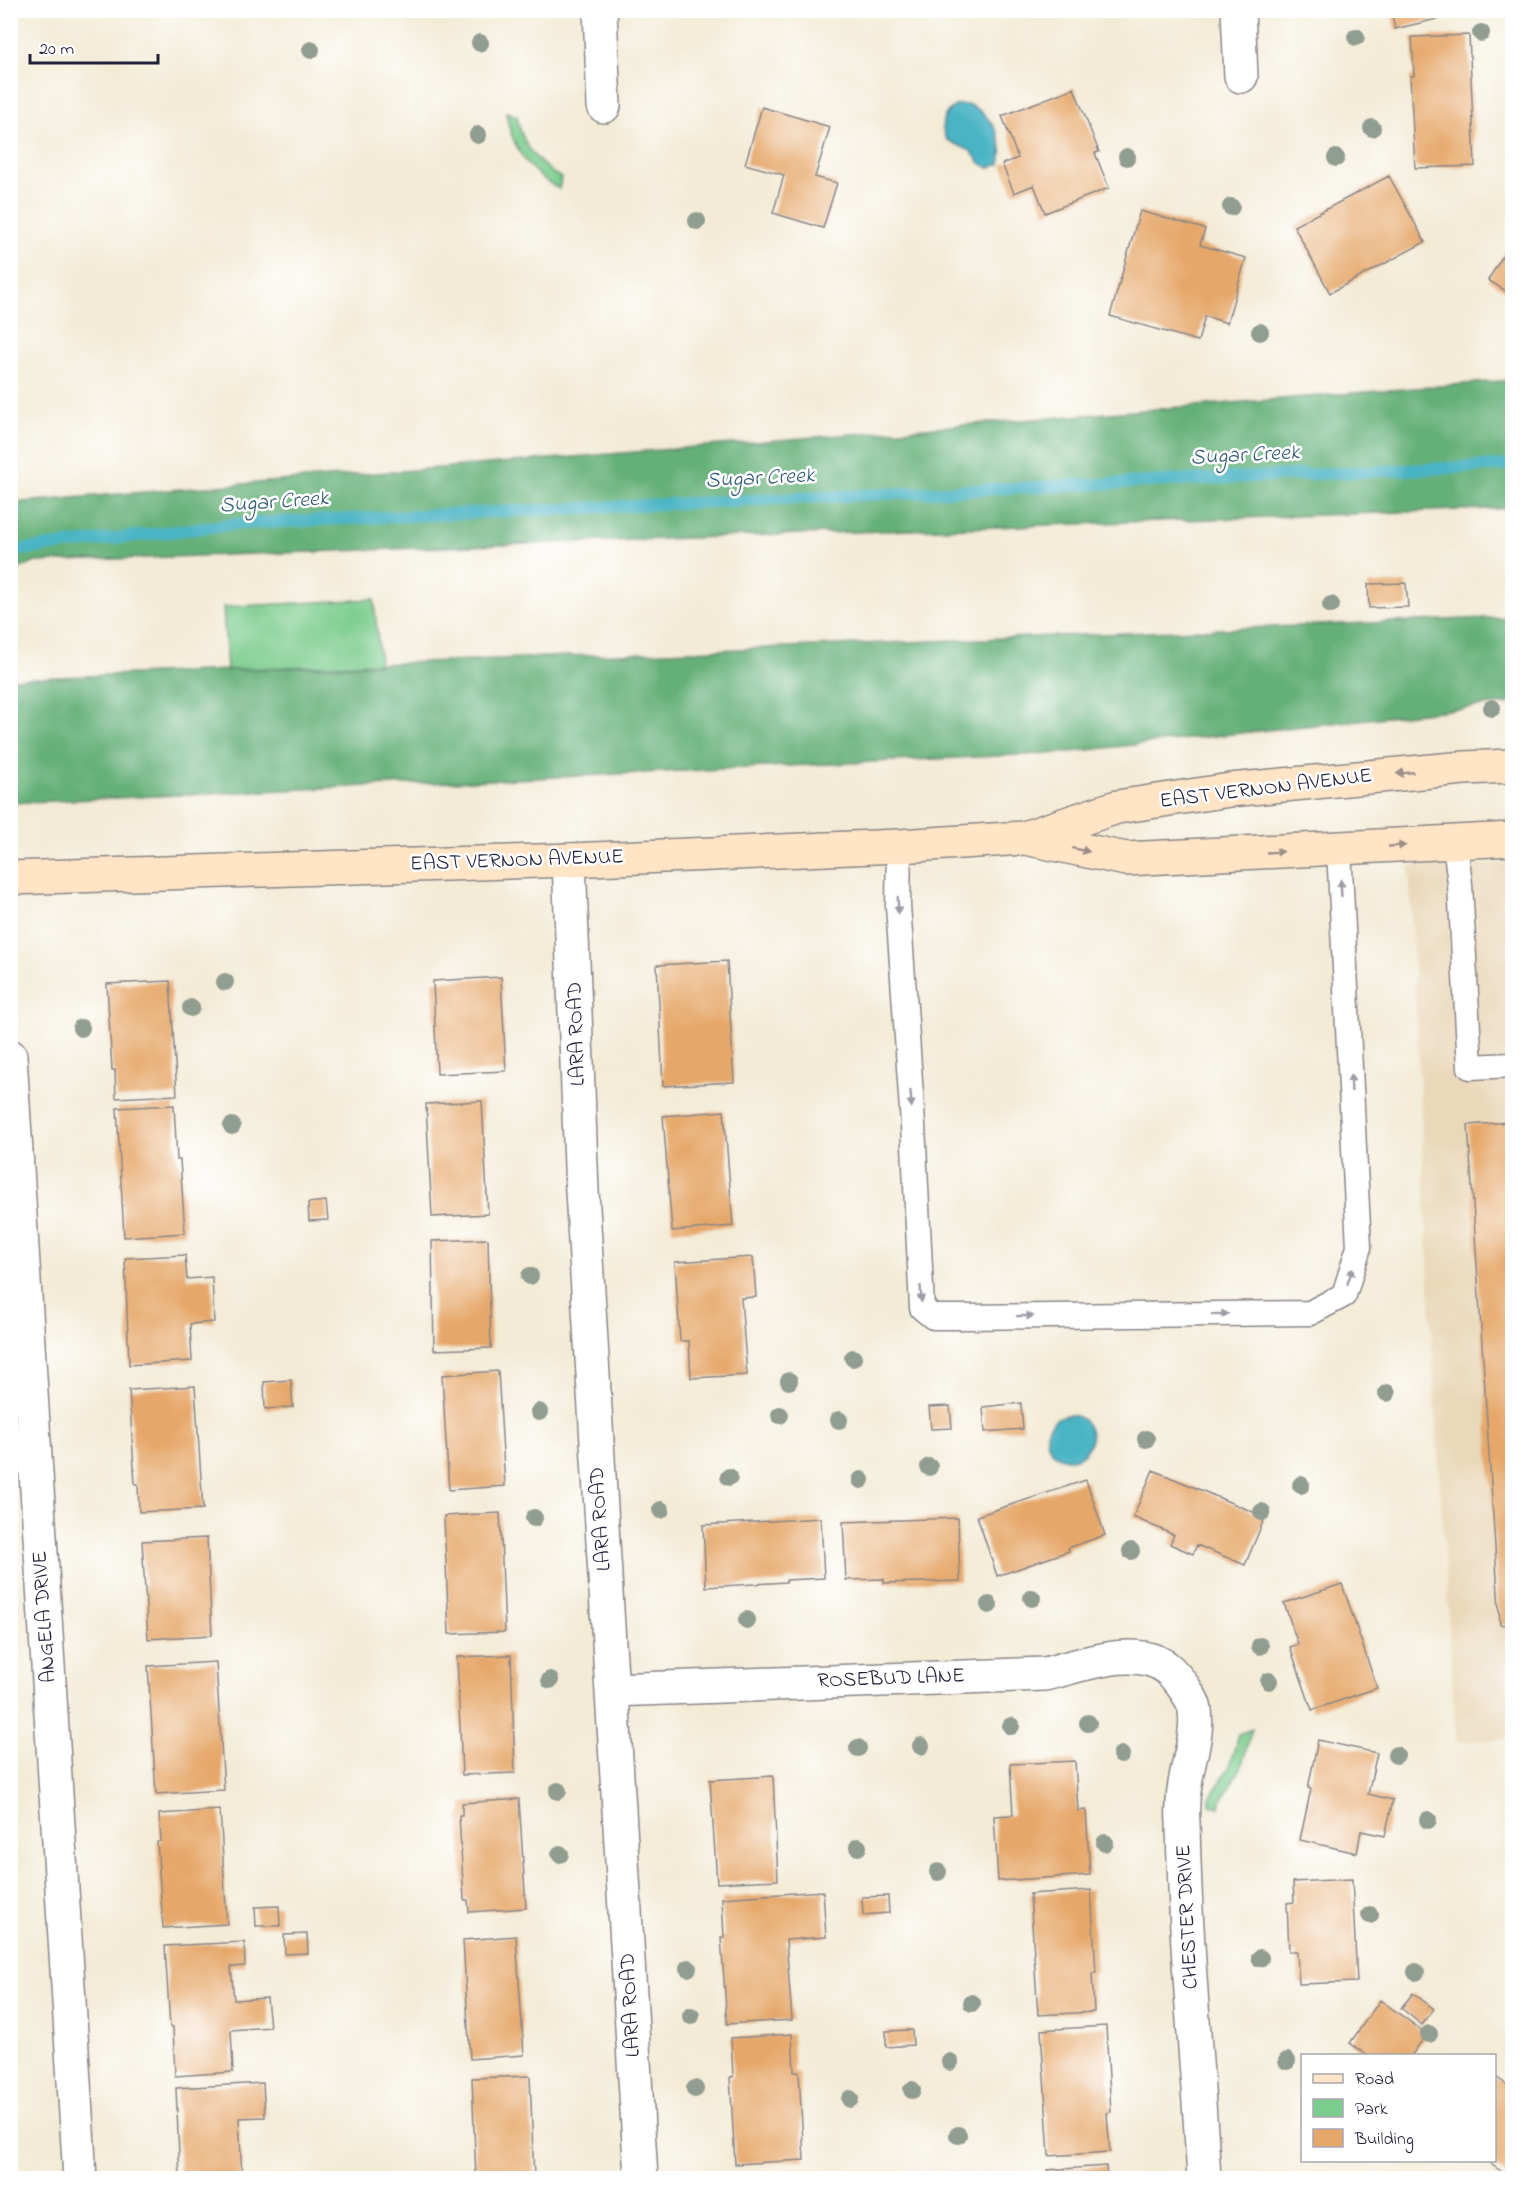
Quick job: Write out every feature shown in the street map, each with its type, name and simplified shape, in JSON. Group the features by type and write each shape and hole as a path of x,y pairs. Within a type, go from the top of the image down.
{"main road":[{"name":"EAST VERNON AVENUE","path":"10,878 569,860 898,846 1024,838 1117,807 1219,792 1464,768 1512,766"},
{"name":"EAST VERNON AVENUE","path":"1024,838 1126,859 1512,840"}],"street":[{"path":"600,10 604,106"},
{"path":"1238,10 1241,76"},
{"name":"LARA ROAD","path":"569,860 582,1191 641,2178"},
{"name":"ANGELA DRIVE","path":"10,1056 80,2178"},
{"name":"ROSEBUD LANE","path":"612,1690 1045,1674 1108,1659 1132,1656 1166,1667"},
{"name":"CHESTER DRIVE","path":"1166,1667 1178,1680 1195,1707 1196,1726 1186,1777 1183,1821 1186,1905 1204,2178"}],"lane":[{"path":"1455,843 1460,884 1470,1067 1512,1065"},
{"path":"898,846 898,905 913,1125 922,1308 933,1317 1310,1313 1344,1295 1359,1247 1339,849"}],"shaded area":[{"path":"1512,863 1512,1739 1456,1742 1433,1366 1409,866"}],"green space":[{"path":"506,112 517,116 526,144 545,166 561,178 559,189 538,175 523,157 512,136"},
{"path":"1512,380 1512,508 36,562 11,572 11,503"},
{"path":"374,599 380,663 227,670 223,607"},
{"path":"1512,617 1512,703 1061,753 11,803 11,679"},
{"path":"1252,1729 1241,1768 1221,1801 1220,1807 1210,1805 1210,1798 1228,1769 1239,1734"}],"water":[{"path":"957,105 972,106 986,116 999,139 1000,164 989,168 980,163 971,151 947,140 943,120 948,112"},
{"path":"1069,1415 1078,1416 1085,1421 1090,1428 1090,1446 1085,1453 1078,1458 1069,1459 1060,1458 1053,1453 1048,1446 1047,1437 1048,1428 1053,1421 1060,1416"}],"building":[{"path":"1391,10 1453,10 1454,15 1395,29"},
{"path":"1469,35 1475,166 1415,168 1410,76 1414,76 1412,37"},
{"path":"1074,88 1099,152 1095,153 1109,188 1045,213 1034,185 1014,193 1002,164 1018,158 1002,116"},
{"path":"762,107 830,127 815,177 837,183 823,228 773,213 784,175 745,164"},
{"path":"1389,176 1425,242 1330,293 1294,226"},
{"path":"1140,211 1205,229 1200,245 1246,258 1227,323 1205,316 1198,341 1110,316"},
{"path":"1505,252 1512,257 1512,295 1488,280"},
{"path":"1406,583 1408,607 1369,608 1368,584"},
{"path":"727,961 734,1082 663,1086 657,965"},
{"path":"501,977 506,1071 437,1074 433,981"},
{"path":"170,981 177,1095 116,1098 107,984"},
{"path":"482,1101 488,1214 432,1217 426,1104"},
{"path":"174,1105 185,1233 124,1237 117,1108"},
{"path":"724,1111 733,1226 672,1231 663,1116"},
{"path":"1512,1122 1512,1624 1500,1625 1468,1125"},
{"path":"326,1201 328,1220 309,1221 308,1203"},
{"path":"488,1239 491,1348 434,1350 432,1241"},
{"path":"185,1255 187,1279 212,1277 214,1322 190,1324 192,1361 129,1365 125,1258"},
{"path":"753,1257 756,1297 741,1298 747,1375 691,1378 689,1341 680,1341 675,1262"},
{"path":"498,1371 505,1486 449,1490 442,1375"},
{"path":"291,1380 293,1407 265,1409 264,1382"},
{"path":"195,1386 203,1509 139,1512 129,1390"},
{"path":"1021,1403 1023,1429 985,1432 983,1407"},
{"path":"950,1406 952,1428 931,1429 929,1407"},
{"path":"1153,1470 1265,1517 1245,1565 1197,1545 1193,1554 1170,1544 1174,1535 1133,1517"},
{"path":"1086,1480 1105,1535 1068,1548 1069,1551 997,1576 977,1516"},
{"path":"500,1513 505,1632 449,1634 444,1516"},
{"path":"821,1518 824,1578 706,1587 703,1525"},
{"path":"958,1518 960,1581 884,1583 884,1579 846,1580 843,1522"},
{"path":"207,1538 212,1635 148,1639 142,1541"},
{"path":"1342,1584 1377,1688 1312,1710 1290,1647 1298,1644 1284,1603"},
{"path":"511,1655 515,1773 462,1775 457,1657"},
{"path":"216,1662 224,1790 156,1794 148,1666"},
{"path":"1318,1740 1377,1753 1368,1794 1393,1800 1385,1836 1361,1831 1357,1853 1300,1840"},
{"path":"1075,1761 1078,1811 1086,1810 1090,1875 998,1881 994,1816 1013,1815 1010,1764"},
{"path":"773,1776 778,1880 717,1883 710,1780"},
{"path":"519,1799 526,1908 469,1912 468,1900 464,1900 459,1815 462,1815 462,1803"},
{"path":"220,1810 227,1924 163,1928 157,1842 161,1841 159,1814"},
{"path":"1352,1879 1357,1982 1299,1984 1297,1952 1289,1952 1287,1903 1294,1902 1293,1882"},
{"path":"1091,1890 1096,1973 1092,1973 1094,2012 1038,2015 1030,1894"},
{"path":"823,1891 826,1937 786,1940 792,2020 727,2024 721,1937 724,1937 722,1898"},
{"path":"888,1896 889,1913 863,1915 862,1897"},
{"path":"279,1906 280,1926 256,1926 255,1907"},
{"path":"307,1934 308,1953 285,1954 284,1935"},
{"path":"516,1936 524,2055 470,2059 463,1940"},
{"path":"244,1942 245,1966 231,1967 234,2000 267,1998 270,2027 231,2030 233,2072 175,2076 165,1946"},
{"path":"1413,1993 1434,2009 1422,2025 1401,2008"},
{"path":"1380,2000 1427,2034 1412,2054 1365,2054 1350,2043"},
{"path":"1106,2026 1111,2112 1107,2113 1110,2152 1049,2156 1041,2030"},
{"path":"912,2030 913,2045 886,2047 886,2031"},
{"path":"792,2034 794,2072 799,2072 804,2160 735,2164 730,2077 733,2077 731,2038"},
{"path":"530,2076 534,2178 476,2178 472,2078"},
{"path":"1496,2077 1512,2088 1512,2169 1508,2176 1488,2162 1496,2162"},
{"path":"263,2083 265,2117 239,2118 242,2178 180,2178 176,2088"},
{"path":"1106,2166 1107,2178 1047,2178 1047,2170"}],"waterway":[{"name":"Sugar Creek","path":"10,551 236,524 1512,465"}]}
